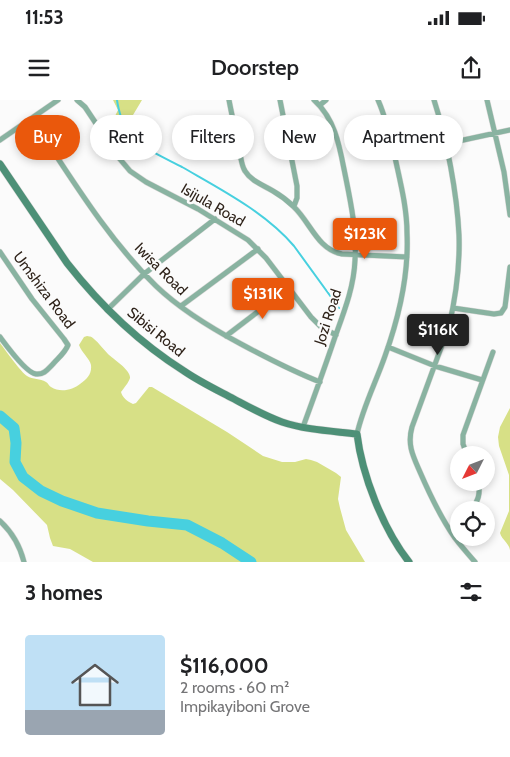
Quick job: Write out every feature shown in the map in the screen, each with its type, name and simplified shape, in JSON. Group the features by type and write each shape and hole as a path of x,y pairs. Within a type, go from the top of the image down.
{"street":[{"path":"36,115 58,100"},
{"name":"Isijula Road","path":"77,100 85,108 130,171 242,236 258,249 315,322 336,335"},
{"path":"229,100 243,168 251,178 294,206 318,239 329,250 342,254 407,257"},
{"path":"280,100 297,186 297,198 294,206"},
{"name":"Jozi Road","path":"303,427 349,297 356,254 354,225 340,150 332,123 320,105 314,100"},
{"path":"320,105 326,100"},
{"path":"378,100 384,115"},
{"path":"434,100 438,115"},
{"path":"487,100 507,186 510,215"},
{"path":"0,140 15,130"},
{"path":"463,140 510,130"},
{"name":"Iwisa Road","path":"60,160 99,218 144,274 158,288 206,324 226,336 278,365 320,382"},
{"path":"395,160 401,183 408,234 403,294 388,346 357,434 363,464 375,498 390,534 409,562"},
{"path":"448,160 459,235 458,269 453,308 445,339 412,427 410,445 429,494 450,530"},
{"name":"Sibisi Road","path":"0,164 67,263 108,310 146,344 184,372 206,385 270,417 303,427 357,434"},
{"path":"108,310 144,274 215,219"},
{"path":"181,306 258,249"},
{"name":"Umshiza Road","path":"0,252 29,295 68,345 46,371 38,374 31,372 25,367 0,337"},
{"path":"453,308 501,314 505,307 510,267"},
{"path":"226,336 289,288"},
{"path":"388,346 435,366 482,380"},
{"path":"464,446 463,434 493,352"},
{"path":"0,521 17,543 24,562"},
{"path":"462,546 475,562"}],"green space":[{"path":"113,100 142,100 133,115 116,115 118,110"},
{"path":"87,336 98,342 130,375 128,383 121,392 127,401 133,404 136,403 149,387 152,387 263,456 282,462 311,460 341,477 338,499 346,530 365,562 93,562 70,549 53,546 47,525 0,479 0,343 27,376 47,382 50,387 55,389 66,390 77,386 90,374 90,363 79,345 84,337"},
{"path":"510,408 510,550 500,533 509,511 509,475 499,446 498,437 500,427"}],"waterway":[{"path":"117,100 127,133 136,142 226,193 270,222 294,246 339,308"},
{"path":"0,416 14,428 16,443 15,462 23,477 41,491 62,501 97,513 187,525 222,543 251,562"}]}
